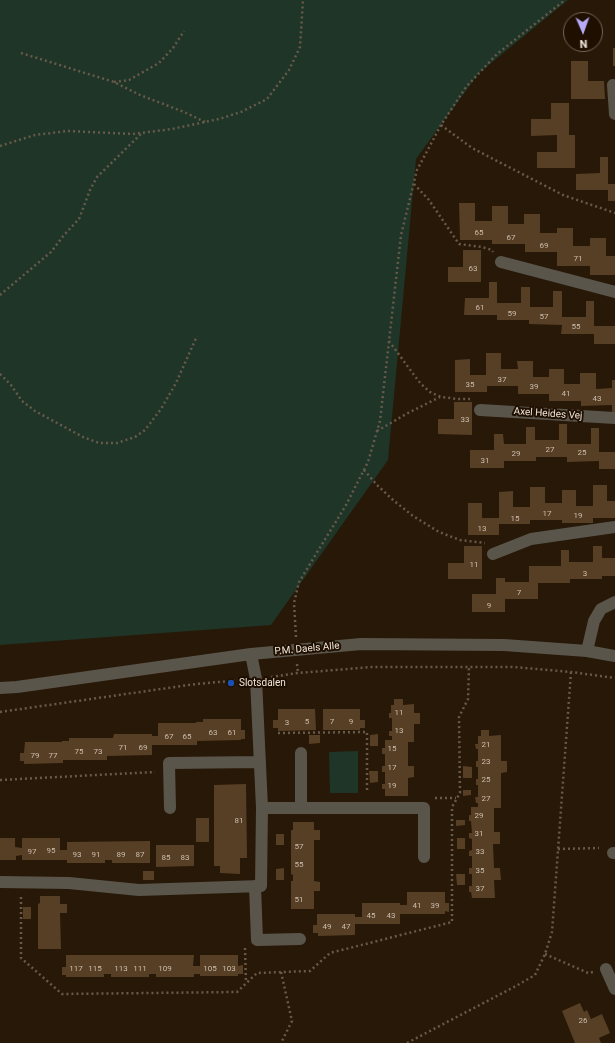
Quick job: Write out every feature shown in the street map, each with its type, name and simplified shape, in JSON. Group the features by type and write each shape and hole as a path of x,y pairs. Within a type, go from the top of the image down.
{"street":[{"path":"613,85 615,114"},
{"path":"501,262 615,292"},
{"name":"Axel Heides Vej","path":"480,410 615,418"},
{"path":"493,554 531,539 615,527"},
{"path":"587,652 594,621 601,609 615,602"},
{"name":"P.M. Daels Alle","path":"0,688 17,687 251,654 361,644 504,645 587,652 615,656"},
{"path":"0,882 69,883 140,890 261,886 262,808 256,679 251,654"},
{"path":"301,753 301,808"},
{"path":"170,808 169,763 260,762"},
{"path":"262,808 424,808 424,857"},
{"path":"255,886 257,940 300,939"},
{"path":"606,969 615,990"}],"path":[{"path":"0,146 35,135 68,131 133,134 172,129 220,119 241,112 267,99 289,70 300,47 303,0"},
{"path":"297,642 294,603 299,582 346,505 364,470 368,462 380,421 401,235 417,170 441,125 466,87 497,54 565,0"},
{"path":"114,82 129,80 159,63 173,48 184,31"},
{"path":"22,52 114,82 140,95 205,122"},
{"path":"441,125 472,148 563,195 615,213"},
{"path":"0,295 51,252 79,219 90,190 97,177 142,133"},
{"path":"413,184 429,200 459,244 492,250 501,262"},
{"path":"0,374 11,385 22,401 35,411 83,437 99,443 117,442 135,437 145,430 161,409 176,383 197,336"},
{"path":"389,340 421,384 430,392 441,397 474,399 480,410"},
{"path":"376,431 441,397"},
{"path":"364,470 377,485 413,516 439,532 460,540 487,544 493,554"},
{"path":"298,665 298,673"},
{"path":"0,712 196,684 372,667 514,667 571,672 615,678"},
{"path":"407,1043 535,975 545,954 552,932 571,672"},
{"path":"278,733 367,732 366,808"},
{"path":"0,780 169,771"},
{"path":"558,849 607,847 614,853"},
{"path":"21,882 21,958 62,994 237,992 257,973 281,972 292,1021 282,1043"},
{"path":"545,954 588,973 606,969"}],"green space":[{"path":"0,0 568,0 479,73 416,159 388,460 271,625 0,645"},
{"path":"358,751 358,793 330,793 329,752"}],"building":[{"path":"613,48 615,48 615,66 613,66"},
{"path":"571,61 588,61 588,81 604,81 605,99 571,99"},
{"path":"551,103 569,103 569,135 575,135 575,168 537,168 537,152 557,152 557,135 531,136 531,119 551,119"},
{"path":"600,157 608,157 608,184 615,184 615,201 608,201 608,190 576,190 576,174 600,173"},
{"path":"459,203 475,203 475,221 492,221 492,206 508,206 508,224 524,224 524,214 540,214 540,233 557,233 557,228 573,228 573,246 590,246 590,238 606,238 606,256 615,256 615,275 590,275 590,266 557,266 557,252 525,252 525,244 492,244 492,240 460,240"},
{"path":"463,250 481,250 481,282 448,282 448,267 463,267"},
{"path":"489,282 497,282 497,303 521,303 521,287 530,287 530,307 553,307 553,291 562,291 562,317 586,317 586,301 594,301 594,326 615,326 615,344 594,344 594,334 561,334 562,325 529,324 529,320 497,320 497,315 464,315 465,298 489,298"},
{"path":"486,353 501,353 501,369 518,369 517,361 533,361 533,377 549,377 549,369 564,369 564,384 580,384 580,373 596,373 596,389 612,388 612,380 615,380 615,413 612,413 612,405 581,406 581,401 549,401 549,394 518,394 518,386 487,386 487,392 455,392 455,360 470,359 470,375 486,375"},
{"path":"454,402 472,402 472,435 438,434 438,419 454,419"},
{"path":"559,424 567,424 567,444 591,444 591,428 599,428 599,452 615,452 615,469 599,469 599,461 567,462 567,457 536,457 536,461 504,461 504,468 470,468 470,450 494,450 494,434 503,434 504,444 526,444 526,427 535,427 535,440 559,440"},
{"path":"593,485 607,485 607,501 615,501 615,518 593,518 593,523 562,523 562,520 530,520 530,524 499,524 499,535 468,535 468,503 482,503 482,518 499,518 499,492 513,491 513,507 530,507 530,487 545,487 545,503 562,503 562,490 576,490 576,506 593,506"},
{"path":"464,546 482,546 482,579 448,579 448,563 464,563"},
{"path":"593,546 602,546 602,558 615,558 615,576 602,576 602,579 570,579 570,583 538,583 538,599 505,599 505,612 472,612 472,594 496,594 496,578 505,578 505,582 529,582 529,566 561,566 561,550 569,550 569,562 593,562"},
{"path":"394,699 403,699 403,705 414,704 414,713 420,713 420,724 414,724 414,742 408,742 408,766 414,766 414,777 408,778 408,796 385,796 385,789 382,789 382,784 385,784 385,772 382,772 382,766 385,766 385,754 382,754 382,748 385,748 385,740 392,740 392,736 389,736 389,731 392,731 392,718 389,718 389,713 391,713 391,705 394,705"},
{"path":"278,709 315,709 316,730 278,731 278,728 273,728 273,720 278,720"},
{"path":"323,709 360,709 360,720 365,720 365,728 360,728 360,730 323,730"},
{"path":"203,719 241,719 241,730 245,730 245,739 197,741 197,745 152,745 152,755 107,756 107,760 63,760 63,763 24,764 24,761 20,761 20,753 24,753 25,742 62,742 69,741 69,738 113,738 114,734 152,734 152,736 158,736 158,723 196,723 203,722"},
{"path":"481,730 489,730 489,736 501,735 501,761 507,761 507,772 501,773 501,808 494,808 494,832 500,832 500,844 493,844 494,868 500,868 501,880 494,880 495,898 472,898 471,892 469,892 469,886 472,886 472,874 469,874 469,868 472,868 472,856 469,856 469,851 472,850 472,839 469,838 469,833 472,833 469,815 471,815 471,807 478,807 475,797 478,797 478,785 476,785 476,779 478,779 478,767 476,767 476,761 478,761 478,749 476,749 475,744 478,744 478,736 481,736"},
{"path":"378,734 378,746 370,746 370,735"},
{"path":"309,735 320,735 320,743 309,744"},
{"path":"463,766 472,767 472,778 463,778"},
{"path":"369,771 378,771 378,782 370,783"},
{"path":"246,784 247,858 240,858 240,874 220,873 220,866 214,866 214,785"},
{"path":"463,790 471,790 471,795 463,796"},
{"path":"196,818 209,818 209,842 196,842"},
{"path":"456,820 465,820 465,825 456,826"},
{"path":"293,822 314,822 314,830 320,830 320,840 314,840 314,881 320,882 320,891 314,891 314,909 291,909 291,881 293,881 293,875 291,874 291,830 293,830"},
{"path":"276,834 284,834 284,845 276,845"},
{"path":"0,838 15,838 15,847 22,848 22,838 60,838 60,850 67,850 67,842 150,841 150,863 112,863 112,860 105,860 105,863 67,863 67,860 22,860 22,855 16,856 16,860 0,860"},
{"path":"457,838 465,838 465,849 457,849"},
{"path":"156,845 194,845 194,866 156,867"},
{"path":"284,868 284,880 276,880 276,869"},
{"path":"143,871 154,871 154,880 143,880"},
{"path":"456,874 465,874 465,885 457,885"},
{"path":"407,892 445,892 445,903 449,903 449,912 445,911 445,914 400,914 400,924 355,924 355,935 318,936 318,933 313,933 313,925 317,925 317,914 355,914 355,917 362,917 362,903 400,903 400,905 407,905"},
{"path":"40,896 60,896 60,904 67,904 67,913 60,913 61,949 38,949 38,904 40,903"},
{"path":"23,907 31,907 31,919 23,919"},
{"path":"66,955 194,955 193,966 200,966 200,955 238,955 238,966 243,965 243,974 238,974 238,976 200,976 200,974 194,974 194,977 156,977 156,974 149,974 149,977 111,977 111,974 104,974 104,977 66,977 66,975 62,975 62,967 66,967"},
{"path":"580,1003 584,1012 587,1010 591,1019 602,1014 610,1033 599,1038 601,1043 575,1043 562,1011"}],"place":[{"name":"Slotsdalen","path":"231,683"}]}
